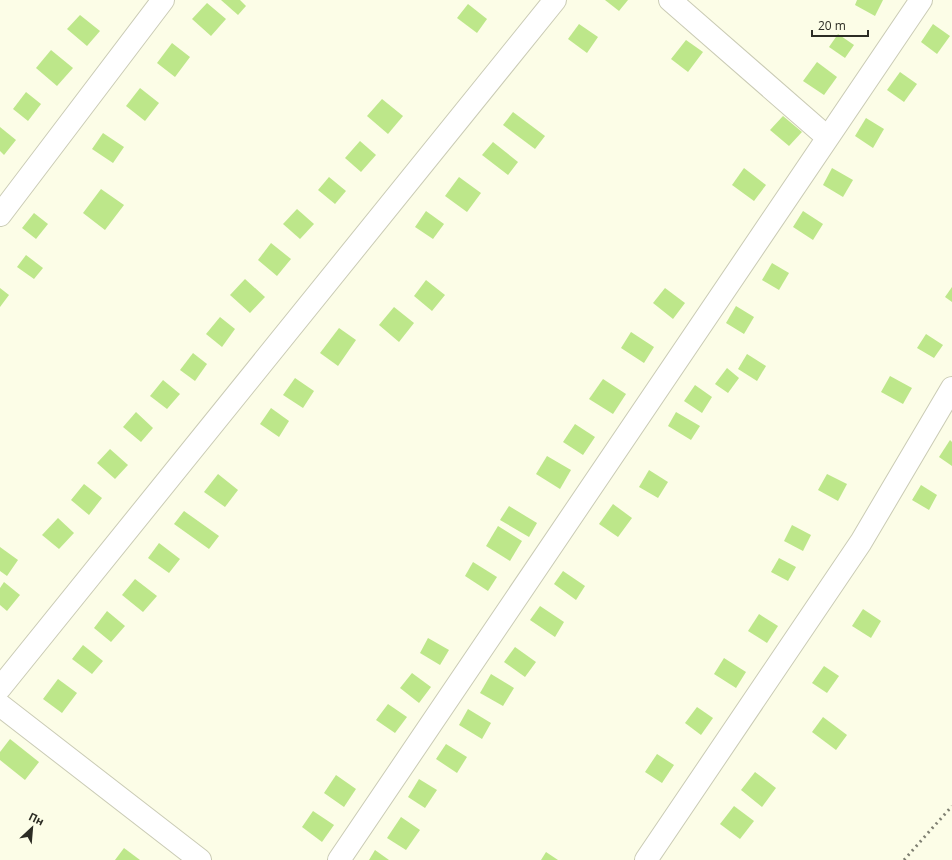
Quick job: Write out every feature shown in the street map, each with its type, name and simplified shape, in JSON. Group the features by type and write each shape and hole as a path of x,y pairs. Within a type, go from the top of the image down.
{"street":[{"path":"0,215 163,0"},
{"path":"0,688 555,0"},
{"path":"670,0 827,137"},
{"path":"339,860 921,0"},
{"path":"646,860 861,542 952,388"},
{"path":"0,705 200,860"}],"building":[{"path":"221,0 240,0 246,6 238,15"},
{"path":"605,0 628,0 619,11"},
{"path":"857,0 883,0 875,16 855,5"},
{"path":"207,3 226,19 211,36 192,19"},
{"path":"468,4 487,19 477,33 457,18"},
{"path":"80,15 100,31 87,46 67,29"},
{"path":"579,24 598,37 587,53 568,39"},
{"path":"933,24 950,36 937,54 921,42"},
{"path":"838,34 854,45 845,58 829,47"},
{"path":"686,40 703,52 688,72 671,59"},
{"path":"172,43 190,57 175,77 157,63"},
{"path":"51,50 73,68 57,86 36,68"},
{"path":"817,62 837,77 824,95 803,81"},
{"path":"900,72 917,84 904,102 887,90"},
{"path":"140,88 159,103 145,121 126,106"},
{"path":"26,92 41,104 28,121 13,109"},
{"path":"382,99 403,116 388,134 367,116"},
{"path":"513,112 545,136 535,149 503,125"},
{"path":"783,116 802,132 789,146 770,130"},
{"path":"866,118 884,129 873,148 855,136"},
{"path":"0,127 16,140 4,155 0,151"},
{"path":"103,133 124,147 113,163 92,149"},
{"path":"360,141 376,155 361,172 345,158"},
{"path":"493,142 518,162 508,175 482,155"},
{"path":"744,168 766,185 754,201 732,185"},
{"path":"832,168 853,180 843,197 823,185"},
{"path":"329,177 346,191 335,204 318,190"},
{"path":"459,177 481,193 467,212 445,196"},
{"path":"101,189 124,205 105,230 83,213"},
{"path":"297,209 314,224 300,239 283,224"},
{"path":"426,211 444,224 433,239 415,227"},
{"path":"803,211 823,224 813,240 793,227"},
{"path":"34,213 48,224 36,239 22,228"},
{"path":"271,243 291,259 277,276 258,260"},
{"path":"26,255 43,268 34,279 17,267"},
{"path":"772,263 789,273 779,290 762,280"},
{"path":"245,279 265,297 250,313 230,295"},
{"path":"426,280 445,295 432,311 414,296"},
{"path":"952,287 952,302 945,297"},
{"path":"0,288 9,295 0,307"},
{"path":"665,288 685,303 673,319 653,303"},
{"path":"736,306 754,317 744,334 726,323"},
{"path":"394,307 414,323 399,342 379,325"},
{"path":"220,317 235,329 222,347 206,334"},
{"path":"339,328 356,340 338,366 320,353"},
{"path":"631,332 654,347 644,363 621,348"},
{"path":"926,334 943,345 934,358 917,348"},
{"path":"193,353 207,364 195,381 180,370"},
{"path":"747,354 766,366 757,381 738,369"},
{"path":"727,368 739,378 728,393 715,384"},
{"path":"890,376 912,388 903,404 881,392"},
{"path":"295,378 314,391 303,408 283,395"},
{"path":"603,379 626,394 613,414 589,399"},
{"path":"163,380 180,394 167,409 150,396"},
{"path":"695,385 712,397 702,413 684,401"},
{"path":"271,408 289,421 279,437 260,424"},
{"path":"136,412 153,428 141,442 123,427"},
{"path":"676,412 700,426 691,440 668,426"},
{"path":"575,424 595,437 583,455 563,442"},
{"path":"950,440 952,442 952,466 939,457"},
{"path":"110,449 128,465 115,479 97,463"},
{"path":"547,456 571,470 560,489 536,474"},
{"path":"649,470 668,482 658,498 639,487"},
{"path":"218,474 238,490 225,507 204,492"},
{"path":"827,474 847,484 838,501 818,490"},
{"path":"84,484 102,498 89,515 71,500"},
{"path":"921,485 937,495 929,510 912,500"},
{"path":"613,504 632,518 618,537 599,524"},
{"path":"509,506 537,523 529,537 500,520"},
{"path":"184,511 219,536 209,549 174,524"},
{"path":"58,518 74,533 59,549 42,535"},
{"path":"792,525 811,535 803,551 784,541"},
{"path":"498,526 522,541 510,561 486,546"},
{"path":"159,543 180,559 169,573 148,558"},
{"path":"0,547 18,560 7,576 0,571"},
{"path":"779,558 796,567 788,581 771,572"},
{"path":"473,562 497,577 488,591 465,576"},
{"path":"563,571 585,586 576,600 554,584"},
{"path":"135,579 157,596 143,612 122,595"},
{"path":"4,582 20,595 7,611 0,605 0,588"},
{"path":"540,606 564,622 555,637 530,620"},
{"path":"863,609 881,621 871,638 852,626"},
{"path":"107,611 125,626 111,642 94,628"},
{"path":"759,614 778,626 767,643 748,631"},
{"path":"428,638 449,650 440,665 420,653"},
{"path":"83,645 103,661 92,674 72,659"},
{"path":"515,647 536,662 525,677 504,662"},
{"path":"724,658 746,672 736,688 714,674"},
{"path":"824,666 839,676 827,693 812,683"},
{"path":"412,673 431,687 419,703 400,688"},
{"path":"491,674 514,688 503,706 480,693"},
{"path":"58,679 77,693 62,713 43,699"},
{"path":"388,704 407,717 395,733 376,720"},
{"path":"697,707 713,718 701,735 685,723"},
{"path":"468,709 491,723 482,739 459,725"},
{"path":"823,717 847,735 836,750 812,732"},
{"path":"10,739 39,762 25,780 0,760 0,752"},
{"path":"446,744 467,757 457,773 436,759"},
{"path":"657,754 674,765 662,783 645,772"},
{"path":"755,772 776,788 762,807 741,790"},
{"path":"336,775 356,789 344,807 324,793"},
{"path":"419,779 437,790 425,808 408,797"},
{"path":"734,806 754,821 740,839 720,824"},
{"path":"313,811 334,825 322,842 302,827"},
{"path":"401,817 420,830 406,850 387,838"},
{"path":"124,848 140,860 115,860"},
{"path":"375,850 389,860 369,860"},
{"path":"546,852 558,860 541,860"}],"railway":[{"path":"904,860 952,806"}]}
